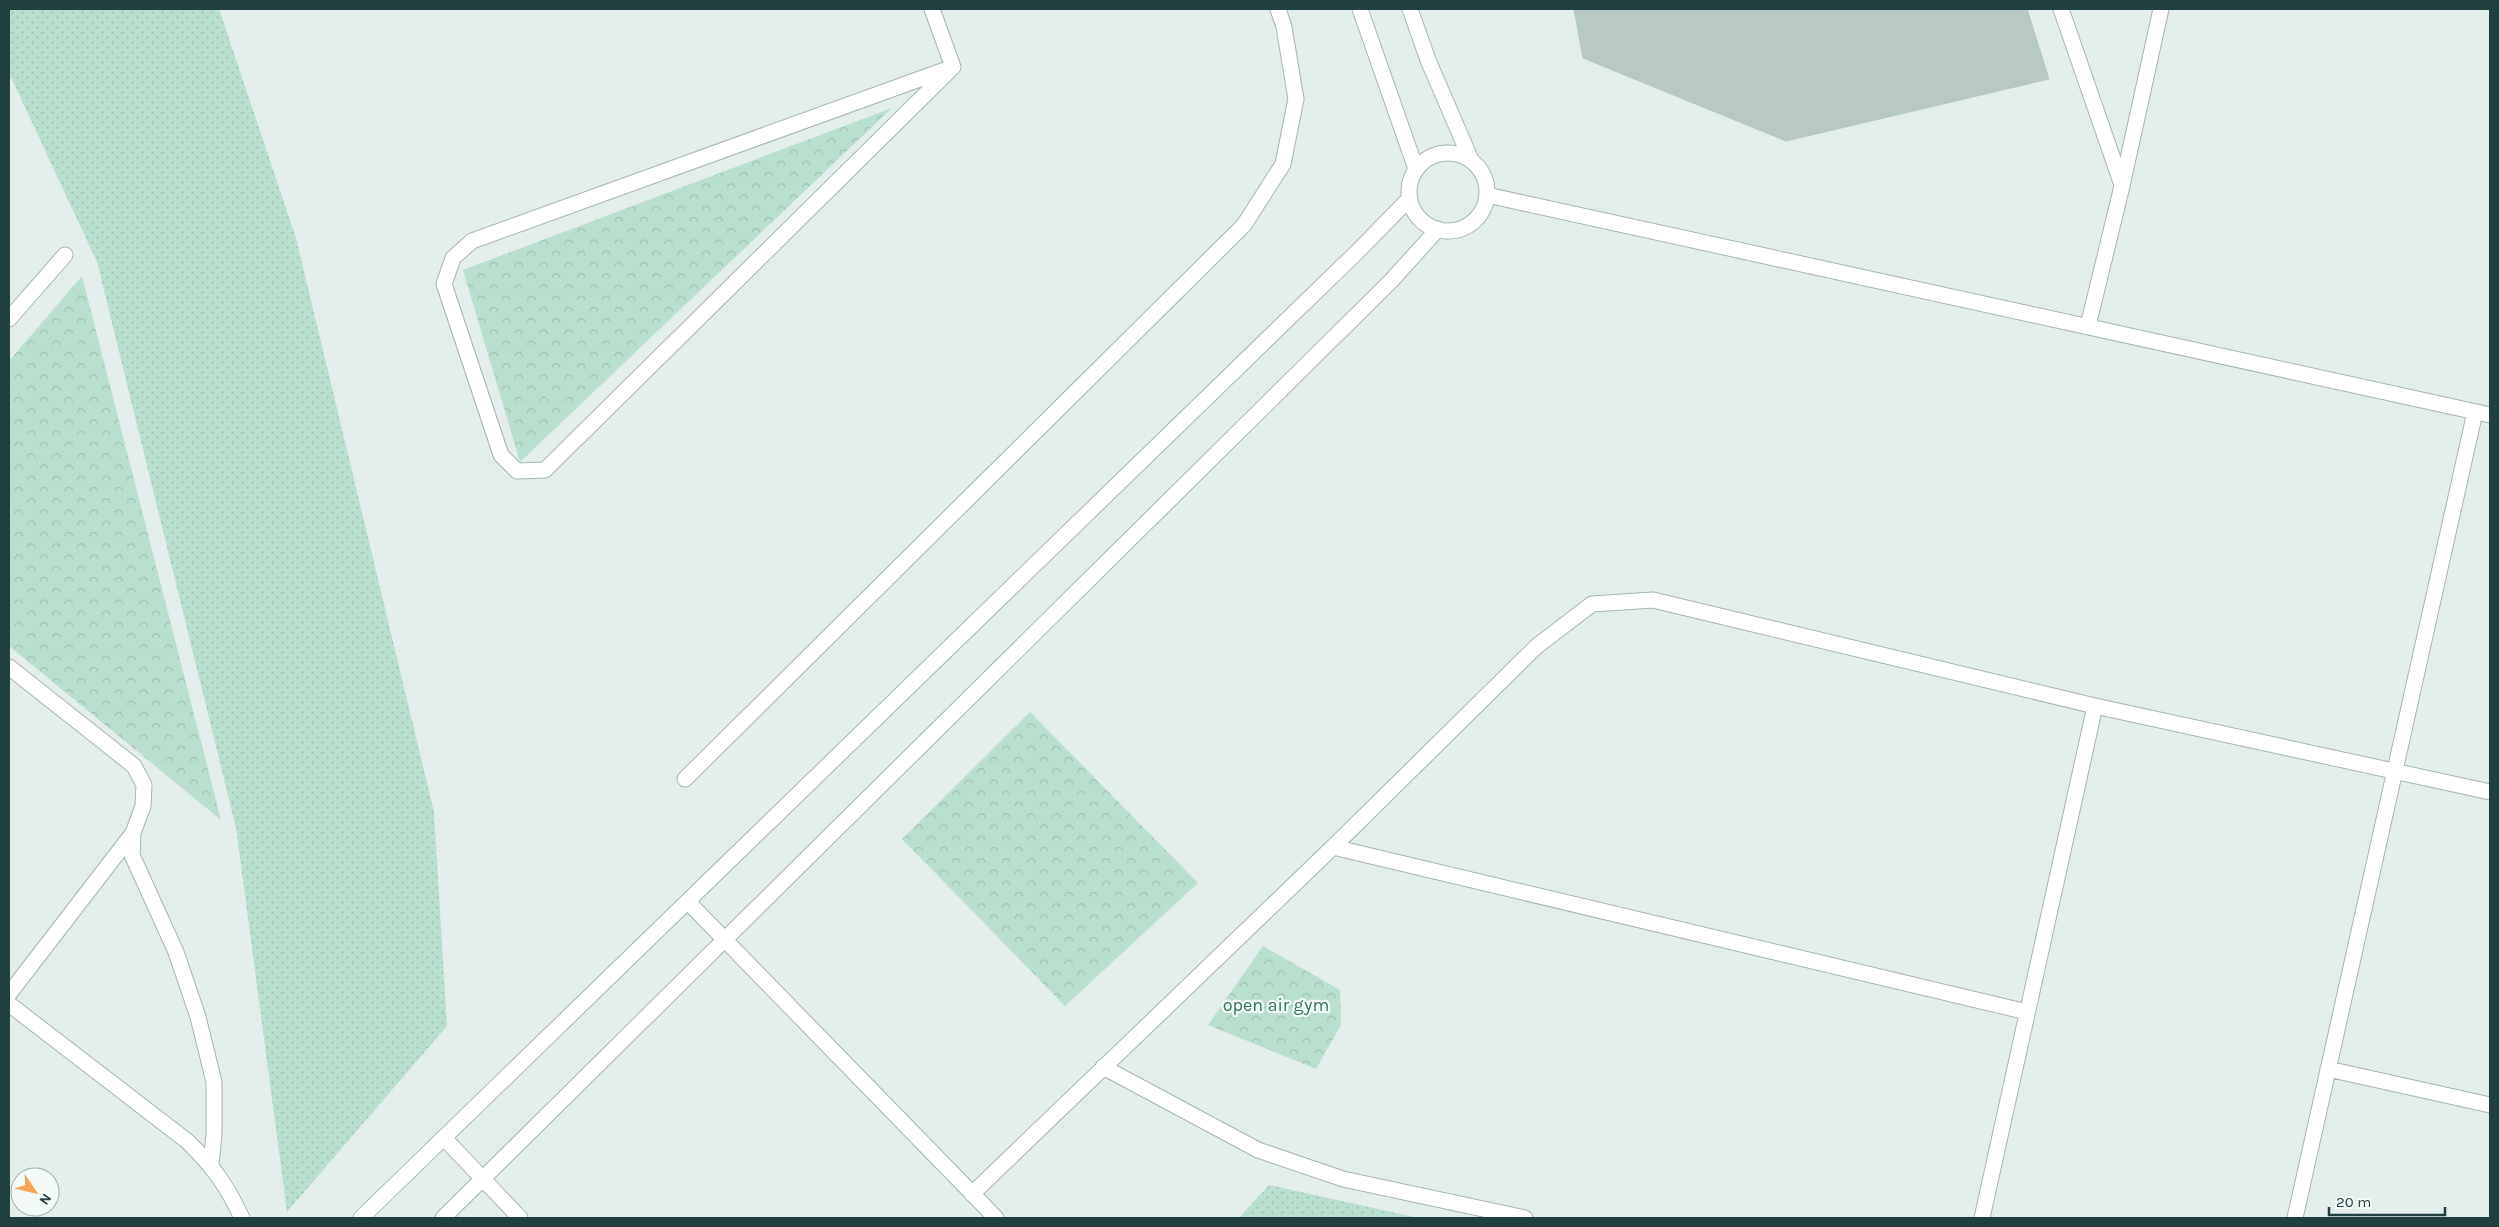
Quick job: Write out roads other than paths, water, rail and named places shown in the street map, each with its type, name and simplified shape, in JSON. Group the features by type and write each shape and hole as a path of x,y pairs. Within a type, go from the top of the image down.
{"street":[{"path":"932,9 953,67"},
{"path":"685,779 1244,225 1283,164 1296,99 1284,27 1278,9"},
{"path":"1360,9 1416,169"},
{"path":"1410,9 1428,60 1471,160"},
{"path":"2061,9 2122,186"},
{"path":"2088,326 2122,186 2160,9"},
{"path":"953,67 545,470 517,471 500,456 444,284 453,258 472,241 953,67"},
{"path":"1441,153 1456,153 1471,160 1480,168 1486,185 1487,196 1480,214 1467,226 1454,230 1438,230 1426,224 1414,212 1409,199 1409,186 1416,169 1431,157 1441,153"},
{"path":"1487,196 2483,413 2395,772 2295,1218"},
{"path":"361,1218 1409,199"},
{"path":"443,1218 1384,288 1438,230"},
{"path":"9,319 64,255"},
{"path":"972,1194 1333,847 1536,646 1592,604 1653,600 2095,706 2490,792"},
{"path":"9,667 134,766 144,785 143,806 133,833 9,994"},
{"path":"1982,1218 2095,706"},
{"path":"133,833 132,855 176,952 198,1017 214,1082 214,1134 211,1164"},
{"path":"1333,847 2028,1012"},
{"path":"688,902 996,1218"},
{"path":"9,1004 187,1141 211,1164 228,1189 242,1218"},
{"path":"1103,1067 1258,1150 1343,1179 1525,1218"},
{"path":"2328,1069 2490,1105"},
{"path":"444,1138 520,1218"}],"park label":[{"name":"open air gym","path":"1276,1005"}]}
